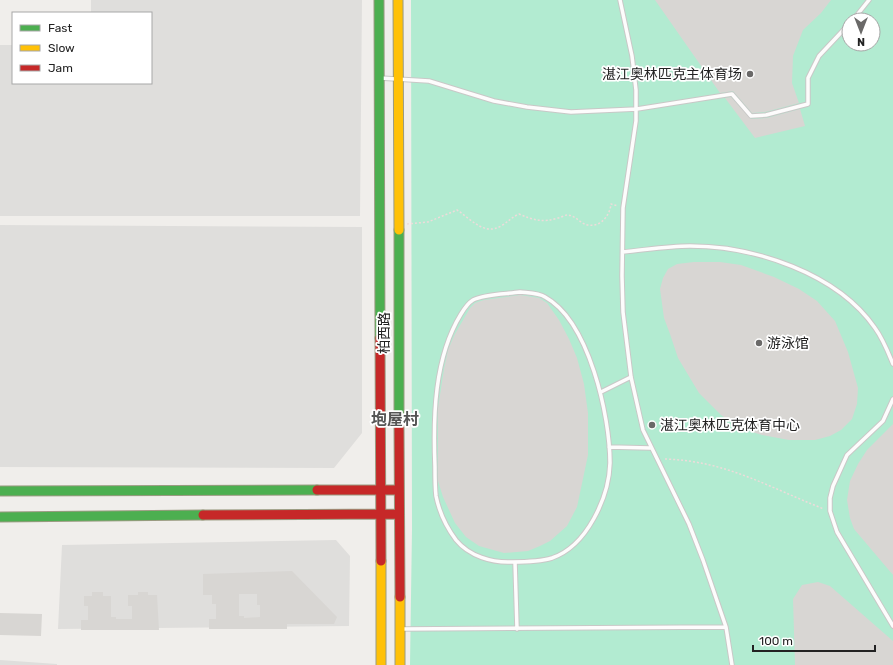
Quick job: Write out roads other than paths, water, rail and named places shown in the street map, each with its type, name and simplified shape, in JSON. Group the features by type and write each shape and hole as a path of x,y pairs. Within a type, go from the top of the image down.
{"main road":[{"name":"柏西路","path":"378,0 381,665"},
{"name":"柏西路","path":"398,0 400,665"},
{"path":"0,491 399,490"},
{"path":"0,517 399,514"}],"lane":[{"path":"620,0 632,56 637,109 631,164 623,208 623,312 631,377 643,430 650,448 690,524 726,627 732,665"},
{"path":"859,12 869,0"},
{"path":"379,78 429,81 494,101 526,107 571,112 637,109 732,94 751,116 766,115 808,104 808,78 818,56 841,32"},
{"path":"623,252 667,247 723,248 759,254 790,266 823,281 851,302 875,328 893,364"},
{"path":"520,292 544,296 557,306 569,319 580,338 601,392 609,447 609,477 606,492 598,511 588,528 573,545 553,558 533,562 515,562 485,560 457,541 446,525 436,496 434,428 442,362 452,329 465,308 473,300 520,292"},
{"path":"601,392 631,377"},
{"path":"893,399 883,421 847,455 833,486 830,512 837,532 893,626"},
{"path":"609,447 650,448"},
{"path":"515,562 517,628"},
{"path":"400,628 726,627"}],"place":[{"name":"湛江奥林匹克主体育场","path":"750,74"},
{"name":"游泳馆","path":"759,343"},
{"name":"湛江奥林匹克体育中心","path":"652,425"}],"district":[{"name":"垉屋村","path":"395,419"}]}
